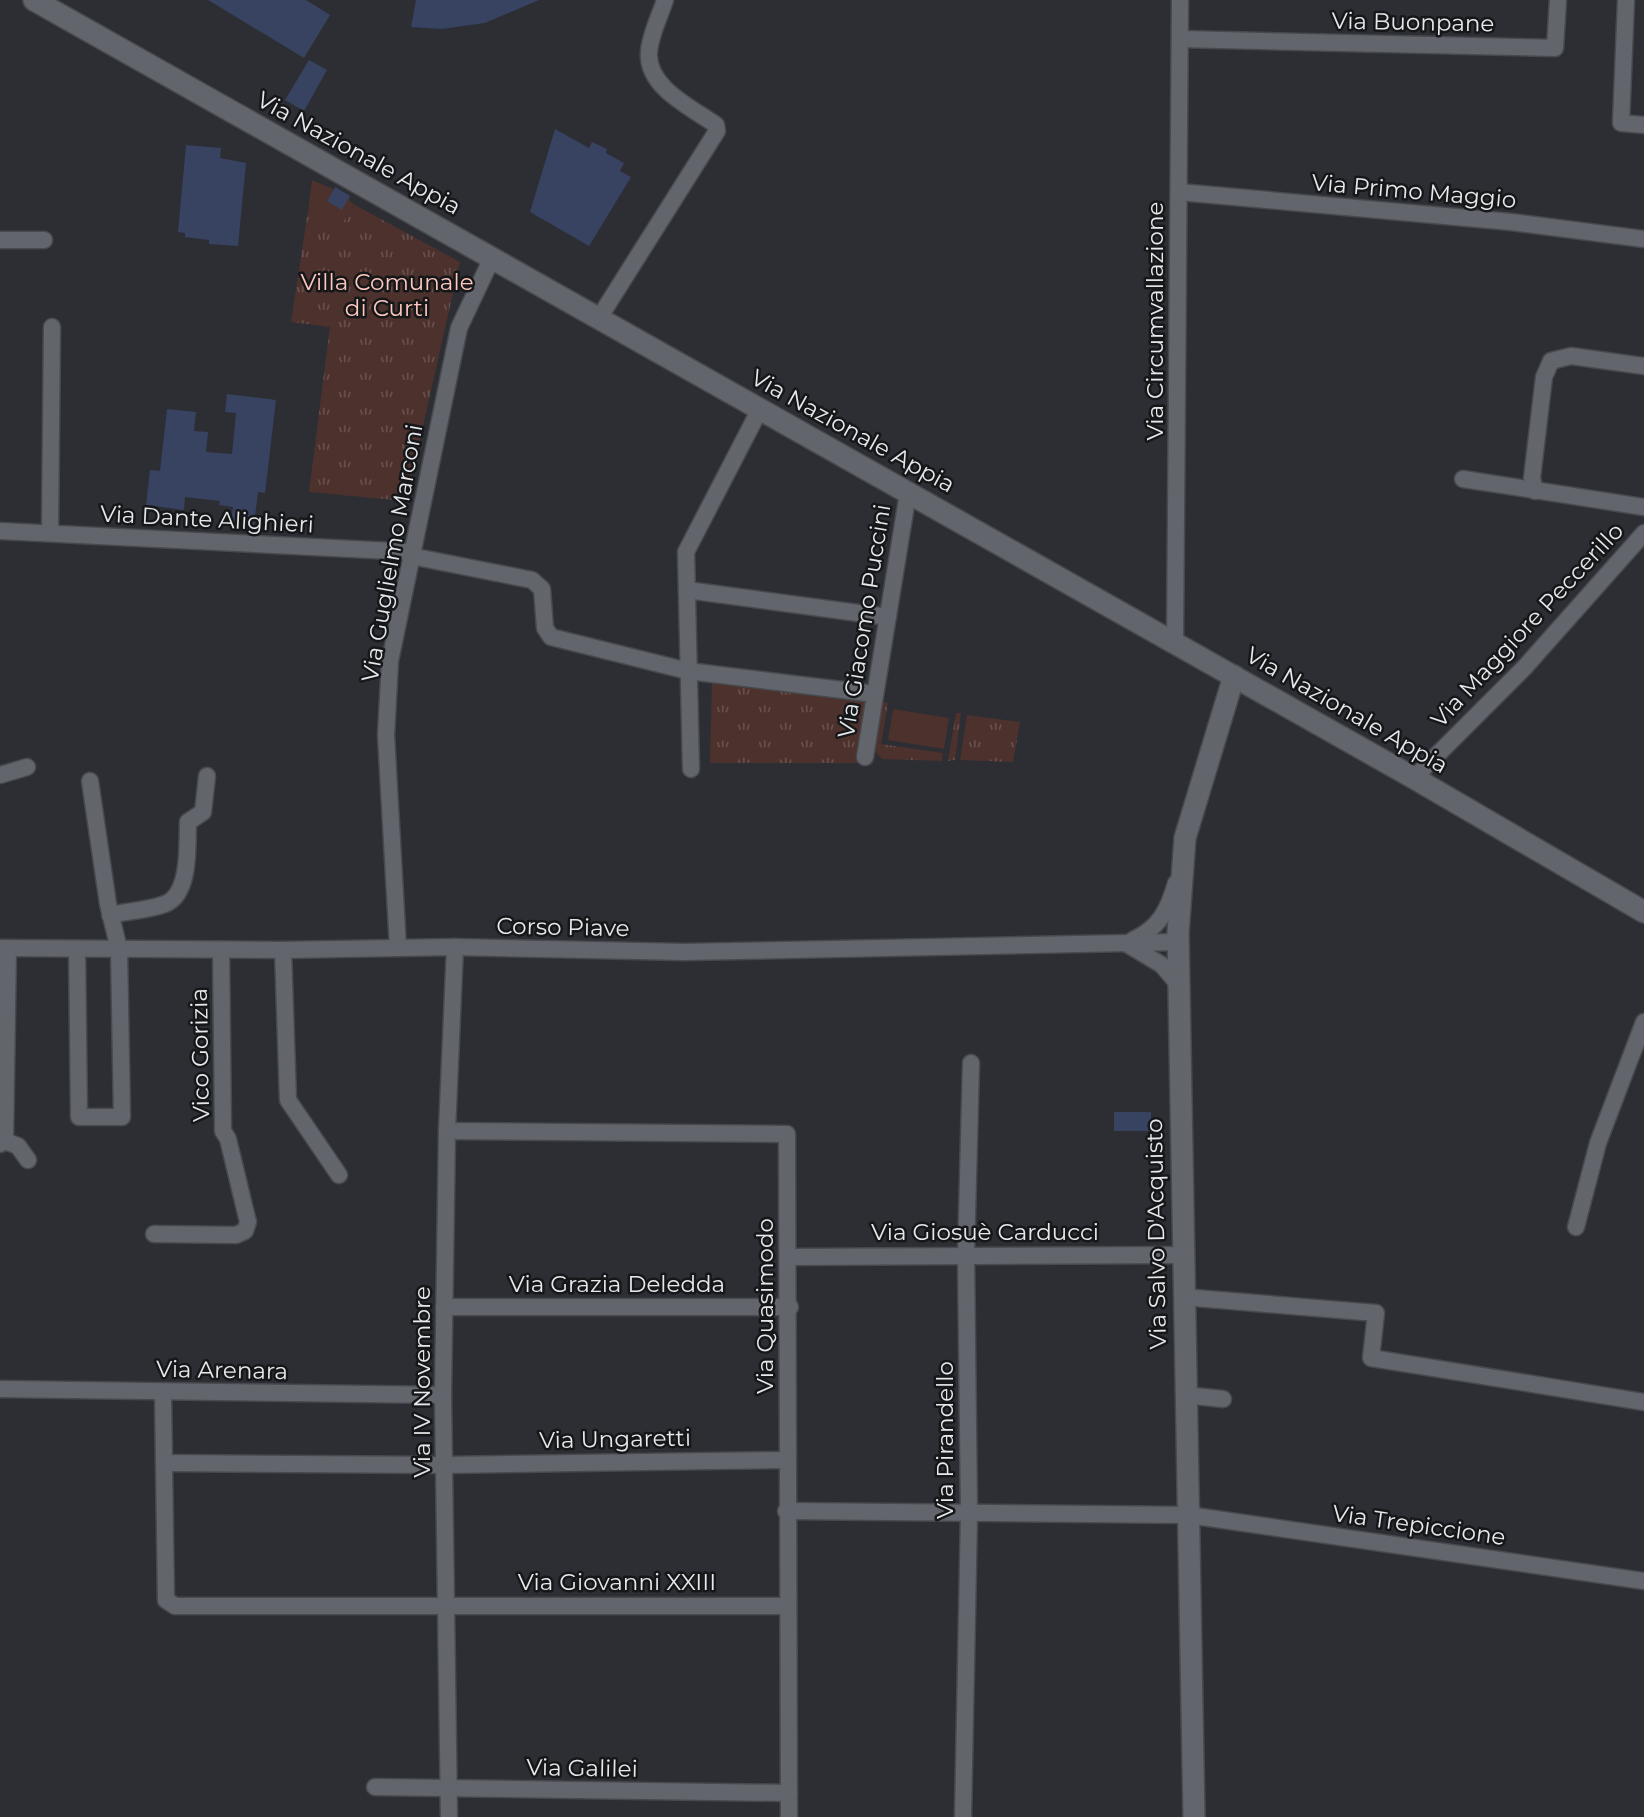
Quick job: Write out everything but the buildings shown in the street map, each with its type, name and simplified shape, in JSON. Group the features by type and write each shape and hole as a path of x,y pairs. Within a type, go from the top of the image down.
{"main road":[{"name":"Via Nazionale Appia","path":"34,0 1234,676 1644,912"},
{"name":"Via Salvo D'Acquisto","path":"1206,1817 1195,1808 1182,1255 1178,942 1185,838 1234,676"}],"street":[{"path":"599,318 717,131 716,125 661,86 654,73 649,52 665,0"},
{"name":"Via Circumvallazione","path":"1175,643 1180,0"},
{"name":"Via Buonpane","path":"1180,39 1555,48 1558,0"},
{"path":"1626,0 1621,123 1644,125"},
{"name":"Via Primo Maggio","path":"1179,192 1511,222 1644,239"},
{"path":"0,240 44,240"},
{"name":"Via Guglielmo Marconi","path":"398,948 386,735 390,661 459,328 492,258"},
{"path":"50,533 52,327"},
{"path":"1535,491 1532,478 1542,389 1546,367 1551,360 1571,356 1644,366"},
{"path":"691,769 686,552 760,409"},
{"path":"1463,480 1644,507"},
{"name":"Via Giacomo Puccini","path":"864,757 908,493"},
{"name":"Via Dante Alighieri","path":"0,531 411,554 532,580 542,589 547,635 688,671"},
{"name":"Via Maggiore Peccerillo","path":"1414,778 1525,667 1644,533"},
{"path":"687,590 888,617"},
{"path":"688,671 875,694"},
{"path":"0,775 27,766"},
{"path":"110,915 166,904 175,898 183,881 188,822 203,812 207,776"},
{"path":"77,949 79,1117 122,1117 119,949 110,915 90,781"},
{"name":"Corso Piave","path":"1125,943 1151,932 1162,919 1183,861"},
{"name":"Corso Piave","path":"4,948 284,950 455,947 684,953 1178,942"},
{"path":"1125,943 1163,965 1178,984"},
{"name":"Via IV Novembre","path":"449,1817 443,1395 447,1131 455,947"},
{"path":"4,948 2,1143 18,1146 28,1160"},
{"name":"Vico Gorizia","path":"154,1234 236,1235 246,1231 248,1222 228,1139 223,1131 221,950"},
{"path":"284,950 288,1100 339,1175"},
{"path":"1576,1227 1598,1143 1644,1022"},
{"name":"Via Pirandello","path":"963,1817 969,1513 966,1254 971,1063"},
{"name":"Via Quasimodo","path":"447,1131 787,1134 790,1307 786,1511 789,1817"},
{"name":"Via Giosuè Carducci","path":"789,1257 1182,1255"},
{"path":"1183,1297 1376,1313 1371,1358 1644,1402"},
{"name":"Via Grazia Deledda","path":"444,1307 790,1307"},
{"name":"Via Arenara","path":"0,1389 443,1395"},
{"path":"163,1393 164,1463"},
{"path":"1185,1395 1223,1399"},
{"name":"Via Ungaretti","path":"164,1463 444,1465 787,1460"},
{"name":"Via Giovanni XXIII","path":"164,1463 166,1600 176,1606 787,1606"},
{"name":"Via Trepiccione","path":"786,1511 1188,1515 1644,1581"},
{"name":"Via Galilei","path":"375,1787 789,1793"}],"green space":[{"path":"312,180 350,196 349,200 355,205 338,229 308,211"},
{"name":"Villa Comunale di Curti","path":"355,205 460,262 406,501 309,492 330,327 291,322 308,211 338,229"},
{"path":"712,680 866,701 857,763 710,763"},
{"path":"883,702 888,703 881,744 943,753 942,761 882,759 874,750"},
{"path":"893,709 949,718 944,749 888,740"},
{"path":"956,713 961,713 955,760 948,761"},
{"path":"967,715 1020,722 1013,762 960,760"}]}
